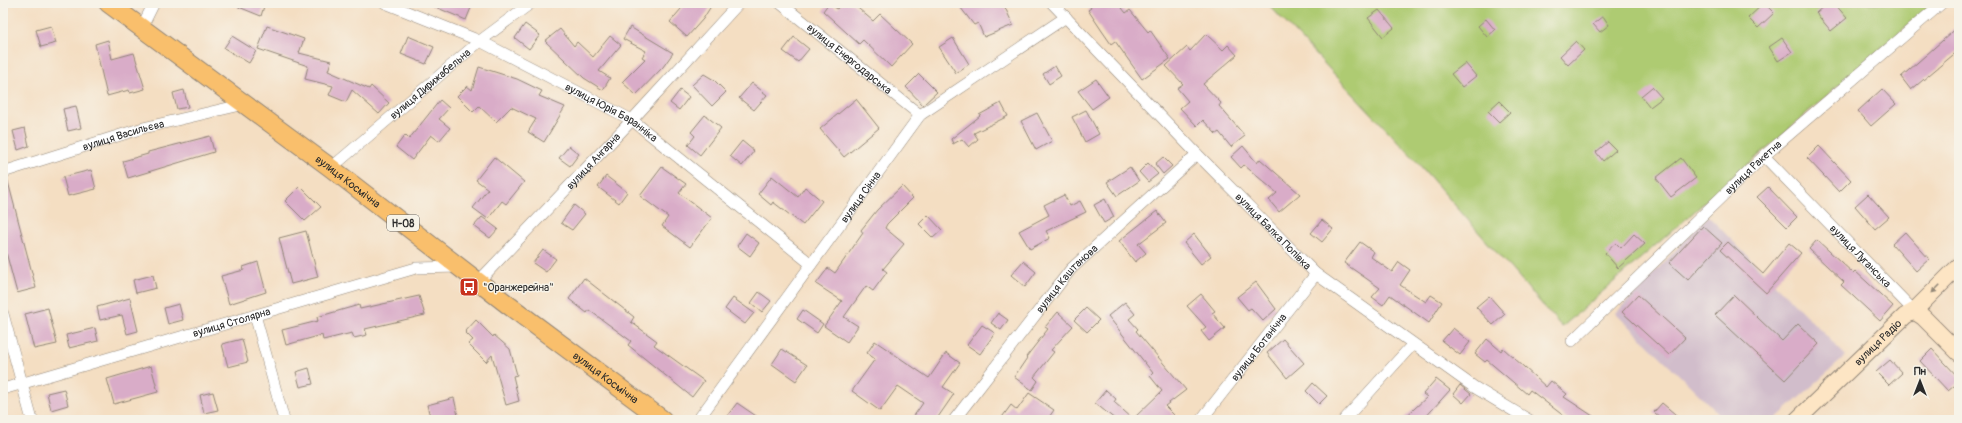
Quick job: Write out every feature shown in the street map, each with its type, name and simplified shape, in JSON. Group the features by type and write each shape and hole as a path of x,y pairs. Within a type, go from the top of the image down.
{"main road":[{"name":"вулиця Космічна","path":"108,3 331,168 461,267 478,282 663,420"}],"street":[{"path":"142,27 154,3"},
{"name":"вулиця Юрія Баранніка","path":"385,3 480,41 632,120 811,264"},
{"name":"вулиця Дирижабельна","path":"331,168 480,41 531,3"},
{"name":"вулиця Ангарна","path":"478,282 632,120 739,3"},
{"name":"вулиця Енергодарська","path":"780,3 920,115"},
{"name":"вулиця Балка Попівка","path":"1052,3 1197,154 1316,274 1474,387 1529,420"},
{"name":"вулиця Ракетна","path":"1572,341 1764,156 1942,3"},
{"name":"вулиця Сінна","path":"698,420 920,115 1066,17"},
{"name":"вулиця Васильєва","path":"3,172 143,128 244,104"},
{"name":"вулиця Каштанова","path":"954,420 1071,269 1197,154"},
{"name":"вулиця Луганська","path":"1764,156 1914,311 1923,317 1959,353"},
{"name":"вулиця Радіо","path":"1797,420 1905,316 1914,311 1959,266"},
{"name":"вулиця Столярна","path":"3,389 416,268 461,267"},
{"name":"вулиця Ботанічна","path":"1201,420 1316,274"},
{"path":"3,314 32,420"},
{"path":"255,315 284,420"},
{"path":"1344,420 1413,344"}],"shaded area":[{"path":"1708,216 1846,356 1774,420 1725,420 1616,313"}],"green space":[{"path":"1267,3 1933,3 1562,327 1410,154"}],"building":[{"path":"229,3 265,3 261,16"},
{"path":"426,3 473,3 466,20"},
{"path":"686,3 713,3 703,19 687,37 670,22"},
{"path":"829,3 837,9 842,3 852,3 873,21 880,14 912,44 891,67 863,40 859,44 823,11"},
{"path":"957,3 1003,3 1013,25 984,37 978,23 974,25"},
{"path":"1088,3 1118,3 1126,13 1130,10 1148,32 1150,30 1170,59 1142,79 1115,41 1111,44 1088,10 1091,8"},
{"path":"1764,3 1774,13 1758,28 1748,18"},
{"path":"1827,3 1834,3 1847,18 1831,31 1816,13"},
{"path":"1379,10 1394,28 1383,37 1368,18"},
{"path":"1603,16 1609,25 1600,32 1593,24"},
{"path":"1486,19 1495,30 1487,37 1478,26"},
{"path":"525,24 540,35 529,49 515,38"},
{"path":"51,26 56,43 41,47 36,30"},
{"path":"267,26 304,39 299,53 331,61 328,71 369,89 371,86 389,103 379,114 352,90 346,102 329,95 333,86 305,79 308,66 258,49"},
{"path":"1959,26 1959,50 1911,90 1901,77"},
{"path":"630,27 673,53 663,67 636,95 622,82 645,59 642,57 646,51 623,39"},
{"path":"560,29 574,46 577,42 593,57 610,36 621,45 599,71 610,78 603,90 584,78 545,41"},
{"path":"1206,34 1223,50 1228,45 1237,55 1203,84 1221,103 1219,106 1245,136 1231,147 1219,132 1216,134 1203,120 1197,126 1180,108 1188,101 1177,88 1183,84 1166,66 1187,47 1190,51"},
{"path":"232,36 256,51 249,63 224,48"},
{"path":"408,36 434,47 426,64 401,54"},
{"path":"794,37 809,49 798,62 783,51"},
{"path":"953,38 969,64 956,73 939,47"},
{"path":"1782,38 1792,52 1778,61 1769,47"},
{"path":"108,40 112,59 134,53 145,89 130,93 129,90 107,96 95,44"},
{"path":"1576,41 1584,50 1568,65 1560,56"},
{"path":"1465,63 1476,76 1462,87 1451,74"},
{"path":"1055,66 1061,76 1049,84 1043,74"},
{"path":"479,67 517,79 542,91 539,96 565,107 544,142 528,132 536,119 511,107 496,122 479,106 473,112 457,96 467,86 472,90"},
{"path":"704,74 714,80 726,92 712,106 692,85"},
{"path":"919,74 937,92 923,105 906,87"},
{"path":"1096,79 1109,97 1092,109 1078,91"},
{"path":"752,83 767,95 754,110 739,98"},
{"path":"1652,87 1662,98 1650,107 1641,96"},
{"path":"1882,89 1896,104 1871,126 1858,111"},
{"path":"184,90 188,107 177,109 173,93"},
{"path":"680,90 689,97 679,110 670,103"},
{"path":"856,99 879,128 844,157 820,129"},
{"path":"440,100 449,108 439,119 450,128 439,141 431,135 412,160 396,147 405,135 409,139"},
{"path":"1499,101 1510,112 1499,122 1488,111"},
{"path":"1001,103 1008,116 974,133 978,139 969,147 962,139 953,144 951,139 980,116 979,115"},
{"path":"76,106 81,128 68,131 63,109"},
{"path":"1086,110 1099,134 1085,142 1072,117"},
{"path":"1037,113 1052,141 1036,150 1021,121"},
{"path":"705,115 721,128 700,155 688,145 695,136 691,132"},
{"path":"25,128 29,146 18,150 13,131"},
{"path":"210,136 214,152 128,178 123,161 148,154 148,152"},
{"path":"742,141 754,151 742,166 730,156"},
{"path":"1608,142 1616,150 1603,161 1596,152"},
{"path":"569,146 579,154 570,166 559,158"},
{"path":"1243,146 1257,163 1260,159 1300,194 1279,212 1269,200 1277,193 1244,165 1241,168 1231,157"},
{"path":"1819,146 1851,180 1839,192 1807,158"},
{"path":"494,157 524,182 506,204 502,201 488,219 473,208 488,189 476,180"},
{"path":"1163,157 1172,166 1163,174 1155,164"},
{"path":"1681,158 1696,178 1671,197 1656,178"},
{"path":"1148,163 1158,174 1148,182 1139,172"},
{"path":"662,167 686,184 679,193 712,218 690,247 662,226 668,217 640,196"},
{"path":"1130,167 1139,181 1117,196 1107,182"},
{"path":"91,170 96,189 68,196 63,177"},
{"path":"606,176 627,192 619,203 598,187"},
{"path":"772,176 798,197 805,187 822,201 803,225 773,202 771,205 758,194"},
{"path":"7,178 36,288 17,293 3,241 3,179"},
{"path":"300,186 321,207 305,221 285,201"},
{"path":"902,186 913,198 887,224 885,228 904,244 883,269 887,272 873,291 866,286 844,317 858,326 847,342 824,326 842,301 816,284 828,268 835,273 863,233 861,230 877,210"},
{"path":"1768,187 1797,217 1787,227 1757,197"},
{"path":"1868,194 1889,217 1875,229 1855,206"},
{"path":"1064,195 1070,206 1080,201 1086,212 1046,231 1050,238 1030,249 1019,231 1049,215 1044,205"},
{"path":"1105,199 1114,217 1104,223 1094,205"},
{"path":"574,205 585,214 572,230 561,223"},
{"path":"1157,211 1166,223 1138,244 1146,253 1135,262 1119,241"},
{"path":"928,215 942,230 933,238 919,224"},
{"path":"482,217 498,229 490,238 474,226"},
{"path":"1322,220 1333,229 1322,242 1311,233"},
{"path":"1703,226 1722,243 1688,280 1669,263"},
{"path":"306,231 318,277 291,284 279,238"},
{"path":"1905,232 1929,259 1916,271 1892,244"},
{"path":"746,233 759,243 750,256 737,246"},
{"path":"1194,234 1211,256 1201,264 1184,243"},
{"path":"1634,234 1645,244 1618,268 1605,253 1616,243 1621,248"},
{"path":"1817,240 1853,273 1855,271 1893,306 1880,321 1841,285 1844,282 1809,249"},
{"path":"1360,242 1374,252 1371,257 1392,272 1399,262 1410,270 1400,285 1426,302 1431,295 1442,302 1429,323 1390,295 1383,305 1372,297 1380,288 1344,263"},
{"path":"1728,242 1763,274 1789,243 1801,253 1766,293 1720,250"},
{"path":"543,250 556,259 546,272 533,263"},
{"path":"1023,261 1036,272 1025,287 1011,275"},
{"path":"258,262 266,292 229,304 221,276 244,270 243,267"},
{"path":"153,275 156,288 136,293 133,280"},
{"path":"584,278 634,317 631,322 657,341 654,345 704,381 692,397 628,345 631,341 589,310 587,313 569,299"},
{"path":"1256,282 1276,309 1263,321 1251,308 1248,310 1237,297"},
{"path":"759,292 771,301 762,312 751,303"},
{"path":"1201,294 1215,311 1212,313 1225,328 1209,341 1201,331 1206,327 1187,306"},
{"path":"1638,295 1685,338 1669,355 1622,312"},
{"path":"1734,295 1782,341 1798,324 1819,344 1785,380 1715,315"},
{"path":"419,296 425,315 365,329 367,335 354,338 352,333 323,340 322,335 286,345 282,330 318,321 317,317 359,305 360,309"},
{"path":"1489,296 1505,314 1493,325 1476,307"},
{"path":"130,298 138,331 127,334 122,315 100,320 97,307"},
{"path":"733,298 754,313 745,324 725,309"},
{"path":"1125,302 1135,314 1129,319 1138,329 1136,331 1186,390 1165,406 1179,420 1116,420 1095,403 1106,390 1116,399 1114,402 1133,419 1162,391 1150,376 1153,373 1108,316"},
{"path":"179,304 183,320 168,324 164,308"},
{"path":"48,308 57,344 34,349 25,314"},
{"path":"1086,308 1099,320 1087,332 1074,320"},
{"path":"803,310 823,324 817,333 797,319"},
{"path":"1058,312 1073,326 1051,350 1054,352 1034,377 1038,381 1032,390 1014,377 1027,358 1026,357 1048,329 1045,327"},
{"path":"998,313 1008,320 1001,330 991,323"},
{"path":"476,320 493,337 494,335 510,349 517,375 513,376 519,401 506,405 492,355 486,362 468,344 473,340 465,332"},
{"path":"982,325 995,333 980,354 967,345"},
{"path":"95,328 98,341 69,348 66,335"},
{"path":"1453,328 1470,342 1460,355 1442,341"},
{"path":"242,339 248,362 228,367 222,344"},
{"path":"1283,339 1304,363 1287,378 1267,353"},
{"path":"1487,339 1501,351 1503,348 1546,387 1551,381 1567,394 1564,397 1599,420 1569,420 1530,390 1527,394 1487,360 1485,362 1475,354"},
{"path":"875,341 929,378 946,353 960,363 943,387 954,394 936,420 911,420 923,403 898,386 880,411 852,391 875,359 867,353"},
{"path":"782,349 807,365 796,381 772,364"},
{"path":"1932,349 1959,378 1959,382 1948,391 1920,361"},
{"path":"1890,360 1902,373 1889,385 1876,372"},
{"path":"151,366 158,392 114,404 107,379"},
{"path":"309,368 313,384 300,387 296,372"},
{"path":"1436,379 1450,390 1423,420 1402,420 1427,397 1423,394"},
{"path":"1313,383 1327,396 1319,404 1306,391"},
{"path":"1460,385 1471,394 1463,403 1453,394"},
{"path":"64,389 68,405 51,410 47,393"},
{"path":"213,392 218,410 204,413 200,395"},
{"path":"1029,393 1054,410 1047,420 1000,420 1011,405 1017,410"},
{"path":"454,398 459,420 431,420 427,405"},
{"path":"737,403 762,420 724,420"},
{"path":"1662,403 1682,420 1663,420 1654,412"}],"place":[{"name":"\"Оранжерейна\"","path":"469,287"}]}
